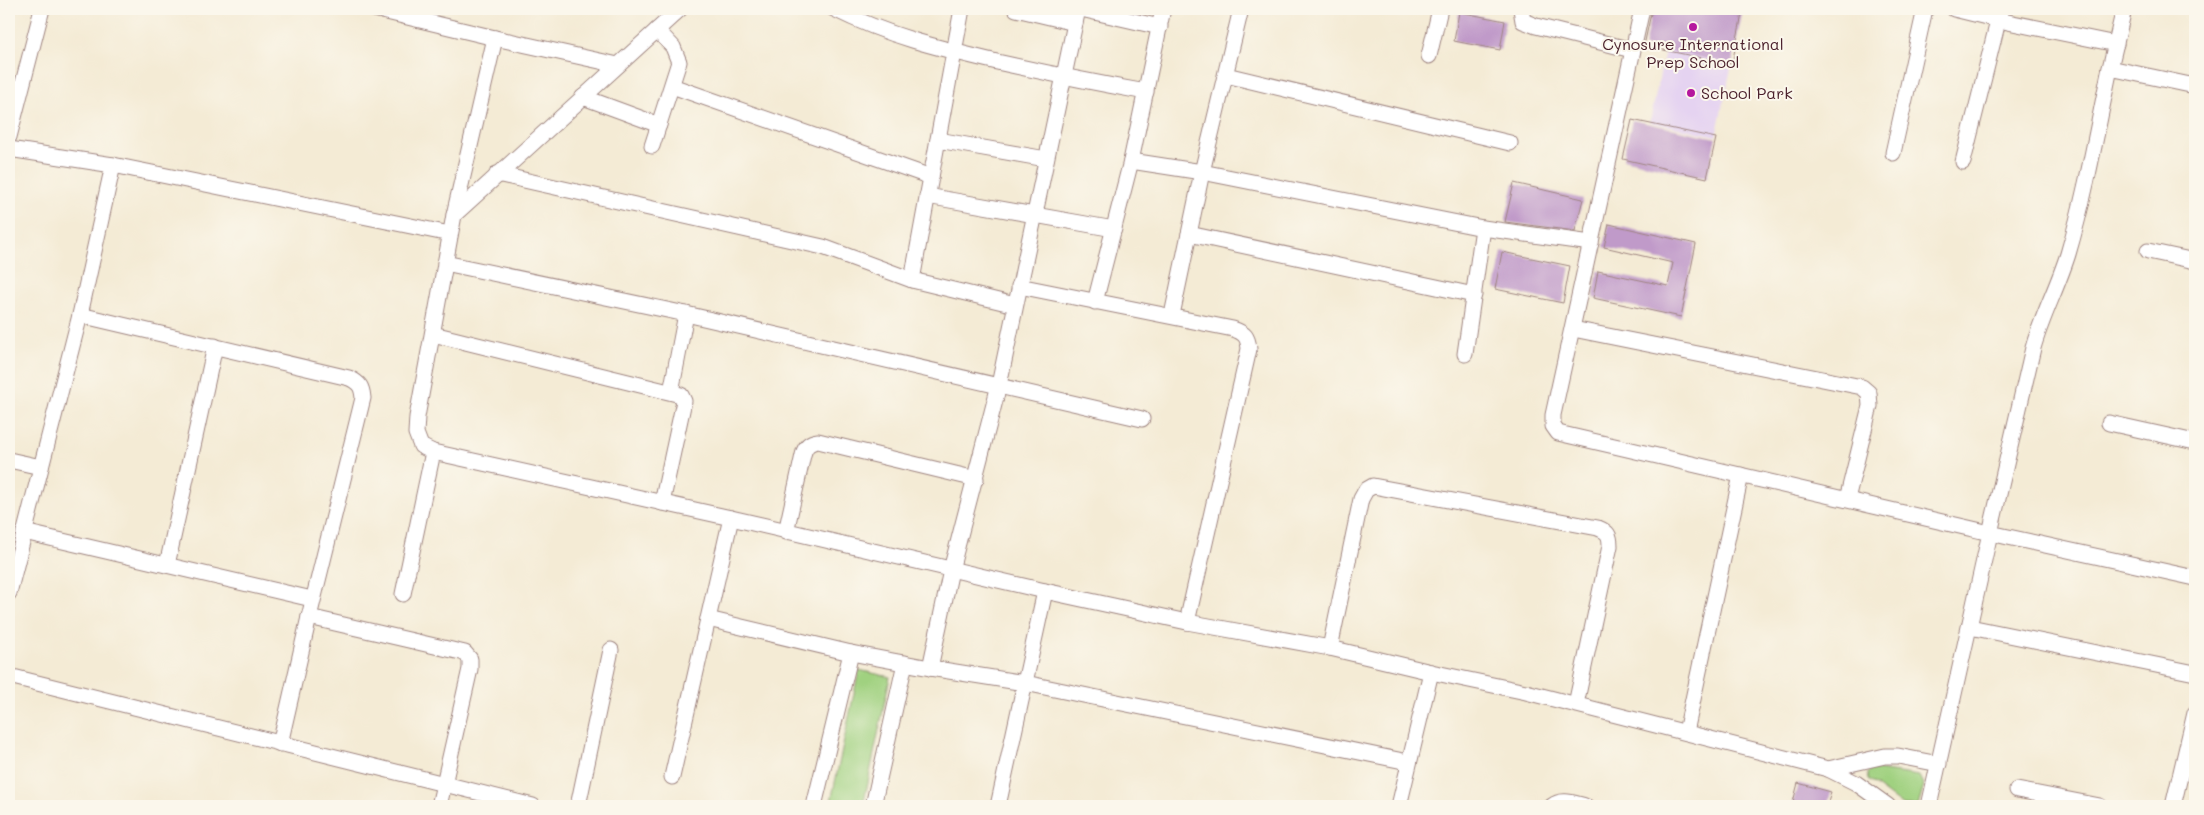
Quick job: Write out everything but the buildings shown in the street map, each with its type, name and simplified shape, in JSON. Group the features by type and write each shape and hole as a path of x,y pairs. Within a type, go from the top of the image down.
{"street":[{"path":"9,137 42,9"},
{"path":"377,9 495,38 618,65"},
{"path":"454,215 680,9"},
{"path":"834,9 873,28 954,52 1146,92"},
{"path":"912,280 962,9"},
{"path":"1016,9 1078,13 1160,27"},
{"path":"1095,302 1131,161 1163,9"},
{"path":"1172,315 1202,172 1241,9"},
{"path":"1429,56 1440,9"},
{"path":"1521,9 1523,21 1536,26 1632,50"},
{"path":"1642,9 1553,415 1553,426 1558,433 1990,533 2195,578"},
{"path":"1893,153 1925,9"},
{"path":"1954,9 2000,14 2116,44"},
{"path":"1929,806 2033,348 2039,327 2067,256 2077,222 2124,9"},
{"path":"930,668 951,570 999,385 1035,216 1062,76 1078,13"},
{"path":"1963,162 2000,14"},
{"path":"652,146 678,62 673,46 657,30"},
{"path":"495,38 450,234 417,417 416,432 421,446 433,452 731,518 1045,591 1187,622 1330,648 1576,704 1828,768 1856,783 1888,806"},
{"path":"2110,68 2195,86"},
{"path":"1226,75 1510,143"},
{"path":"672,86 931,178"},
{"path":"583,97 659,125"},
{"path":"938,140 1046,159"},
{"path":"9,149 113,165 450,234"},
{"path":"1131,161 1202,172 1483,228 1591,243"},
{"path":"9,593 80,315 113,165"},
{"path":"497,174 823,247 912,280 1015,305"},
{"path":"927,196 1114,229"},
{"path":"1466,354 1483,228"},
{"path":"1189,234 1474,295"},
{"path":"2148,252 2195,260"},
{"path":"445,263 686,314 1142,419"},
{"path":"1019,286 1095,302 1172,315 1243,332 1248,339 1249,349 1187,622"},
{"path":"671,392 686,314"},
{"path":"80,315 350,378 358,382 362,388 363,398 312,599 280,744"},
{"path":"1573,329 1862,387 1869,393 1870,406 1847,499"},
{"path":"433,334 680,395 684,401 662,503"},
{"path":"167,565 215,346"},
{"path":"2109,423 2195,442"},
{"path":"786,532 805,447 811,442 818,441 976,478"},
{"path":"403,594 433,452"},
{"path":"9,460 41,467"},
{"path":"1686,732 1741,475"},
{"path":"1330,648 1361,499 1366,490 1373,486 1598,528 1610,536 1610,546 1576,704"},
{"path":"672,777 731,518"},
{"path":"24,532 312,599"},
{"path":"998,806 1045,591"},
{"path":"309,617 456,650 465,653 470,658 470,669 439,806"},
{"path":"708,619 851,653 1025,683 1408,762"},
{"path":"1970,627 2195,673"},
{"path":"578,806 611,650"},
{"path":"814,806 851,653"},
{"path":"873,806 905,663"},
{"path":"1399,806 1430,672"},
{"path":"9,676 533,806"},
{"path":"2173,806 2191,749 2195,713"},
{"path":"1828,768 1885,756 1898,756 1939,764"},
{"path":"2017,790 2100,806"},
{"path":"1552,806 1558,802 1565,801 1585,806"}],"shaded area":[{"name":"School Park","path":"1665,50 1732,64 1716,136 1650,122"}],"green space":[{"path":"859,670 890,677 863,806 830,806"},
{"path":"1871,769 1919,776 1924,786 1918,806 1903,806 1868,780 1867,773"}],"place":[{"name":"Cynosure International Prep School","path":"1693,27"},
{"name":"School Park","path":"1691,93"}]}
